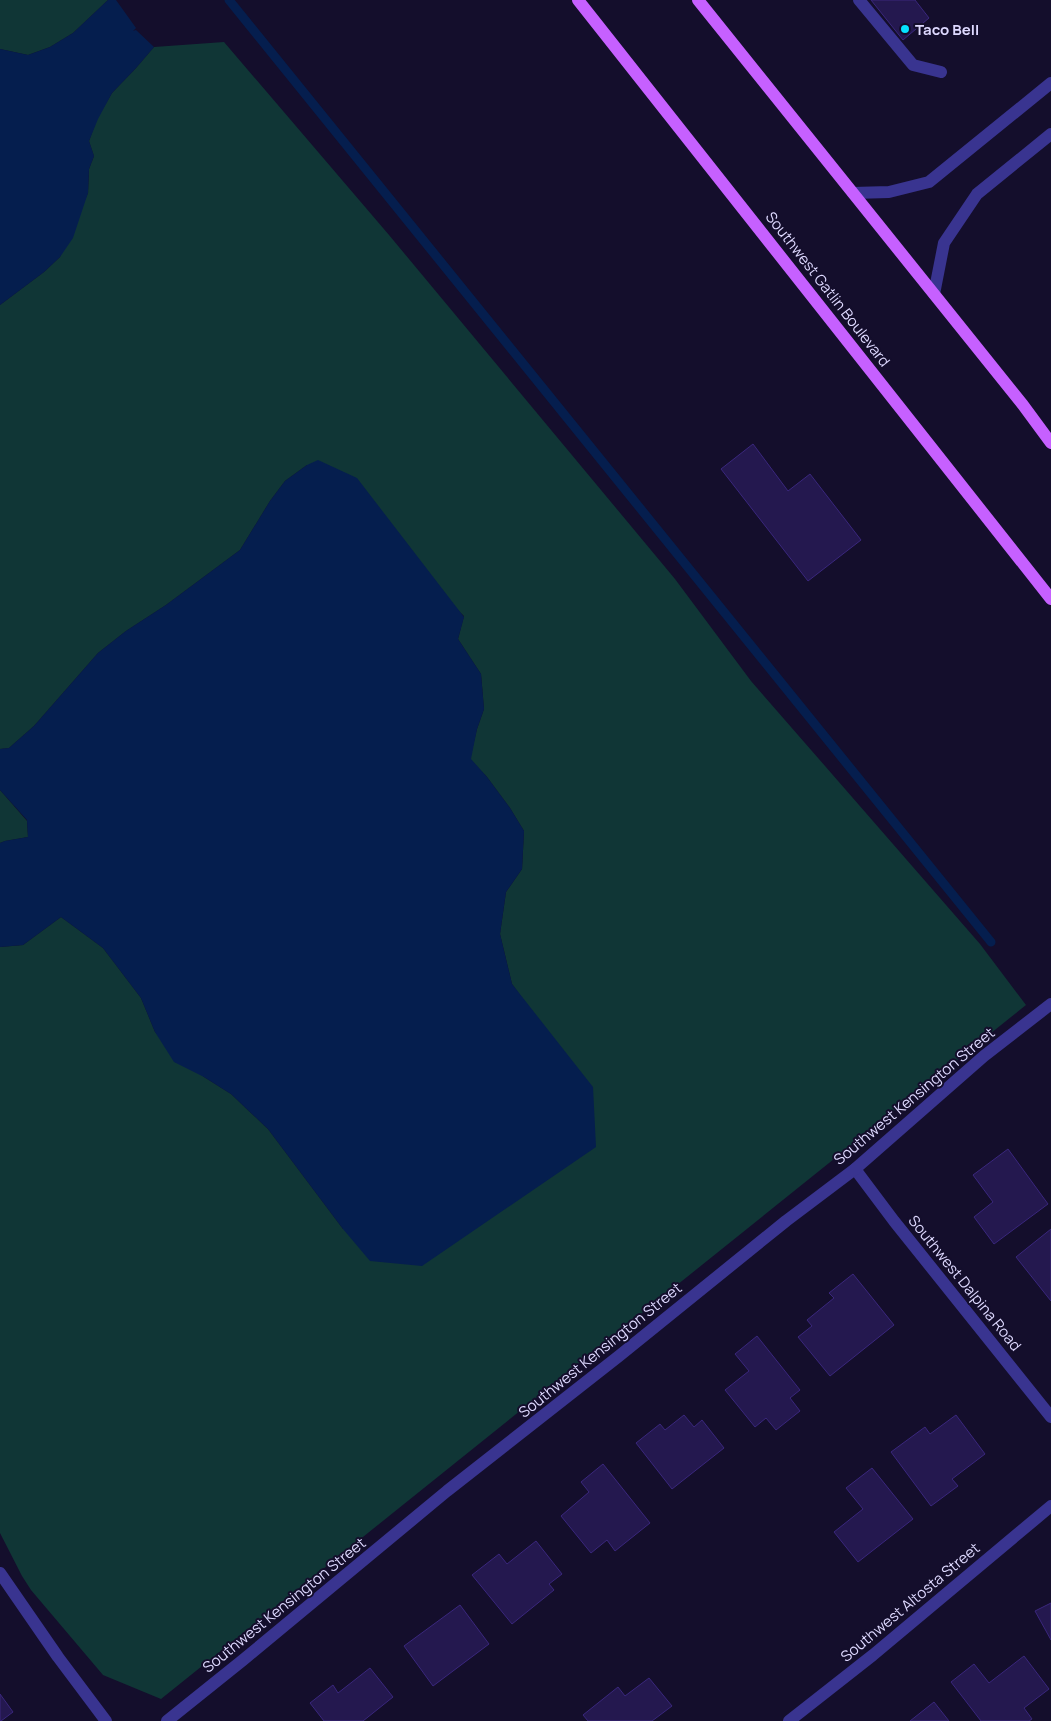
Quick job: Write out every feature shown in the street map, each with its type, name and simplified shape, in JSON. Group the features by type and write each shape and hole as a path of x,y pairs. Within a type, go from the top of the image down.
{"main road":[{"name":"Southwest Gatlin Boulevard","path":"578,0 1051,599"},
{"path":"698,0 1023,405 1051,443"}],"street":[{"path":"859,0 913,65 940,72"},
{"path":"853,193 889,192 929,182 1051,83"},
{"path":"934,294 944,243 977,194 1051,134"},
{"name":"Southwest Kensington Street","path":"167,1721 447,1492 786,1221 855,1169 984,1056 1051,1004"},
{"name":"Southwest Dalpina Road","path":"855,1169 894,1221 1051,1417"},
{"name":"Southwest Altosta Street","path":"789,1721 873,1655 1051,1506"},
{"path":"0,1573 58,1657 106,1721"}],"green space":[{"path":"0,0 108,0 73,33 50,47 28,55 0,49"},
{"path":"224,42 389,235 675,579 751,681 980,944 1026,1005 161,1699 103,1675 31,1590 0,1533 0,947 23,945 61,917 103,948 141,998 155,1032 204,1077 231,1094 268,1129 343,1229 542,1025 512,984 500,934 506,892 522,869 524,831 487,777 470,759 484,709 481,674 458,639 464,616 307,465 285,481 270,501 240,550 98,653 34,726 9,748 0,749 0,305 44,272 60,257 88,193 89,169 94,156 89,141 97,119 112,93 154,47"},
{"path":"0,790 27,821 28,837 0,843"}],"water":[{"path":"108,0 116,0 136,28 133,31 136,30 154,47 112,93 98,119 89,141 94,156 89,169 88,193 73,238 60,257 44,272 0,305 0,49 28,55 50,47 73,33"},
{"path":"318,460 357,478 464,617 458,639 481,674 484,709 477,729 471,759 510,808 524,831 522,869 506,892 500,934 512,984 593,1087 596,1147 422,1266 370,1261 343,1229 268,1129 231,1094 204,1077 174,1062 155,1032 141,998 103,948 61,917 23,945 0,947 0,843 28,837 27,820 0,790 0,749 9,748 34,726 98,653 240,550 270,501 285,481 307,465"}],"building":[{"name":"Taco Bell","path":"871,0 915,0 929,18 903,40"},
{"path":"753,444 788,491 810,474 861,540 808,581 721,469"},
{"path":"1008,1149 1048,1204 994,1244 974,1217 993,1202 973,1175"},
{"path":"1051,1229 1051,1301 1016,1257"},
{"path":"853,1274 894,1325 830,1376 798,1337 812,1326 807,1320 834,1298 829,1293"},
{"path":"757,1336 800,1390 790,1398 800,1411 776,1430 766,1418 755,1427 725,1390 749,1371 735,1354"},
{"path":"684,1415 694,1427 702,1420 724,1448 672,1489 636,1443 660,1424 665,1430"},
{"path":"956,1415 985,1454 952,1479 958,1486 931,1506 891,1452 925,1427 930,1434"},
{"path":"603,1464 650,1523 615,1551 607,1540 591,1553 561,1516 589,1492 581,1482"},
{"path":"872,1468 913,1519 858,1562 834,1532 863,1509 846,1488"},
{"path":"536,1541 562,1574 549,1584 554,1590 512,1624 472,1575 499,1554 507,1564"},
{"path":"1051,1603 1051,1640 1035,1611"},
{"path":"460,1605 489,1644 433,1686 404,1646"},
{"path":"1024,1656 1049,1689 1024,1708 1032,1719 1029,1721 981,1721 951,1682 974,1664 989,1683"},
{"path":"370,1668 393,1697 363,1721 324,1721 310,1703 333,1685 338,1693"},
{"path":"649,1678 672,1706 652,1721 588,1721 583,1715 618,1687 625,1696"},
{"path":"0,1694 13,1712 1,1721 0,1721"},
{"path":"934,1702 949,1721 910,1721"}],"waterway":[{"path":"229,0 991,942"}],"place":[{"name":"Taco Bell","path":"905,29"}]}
